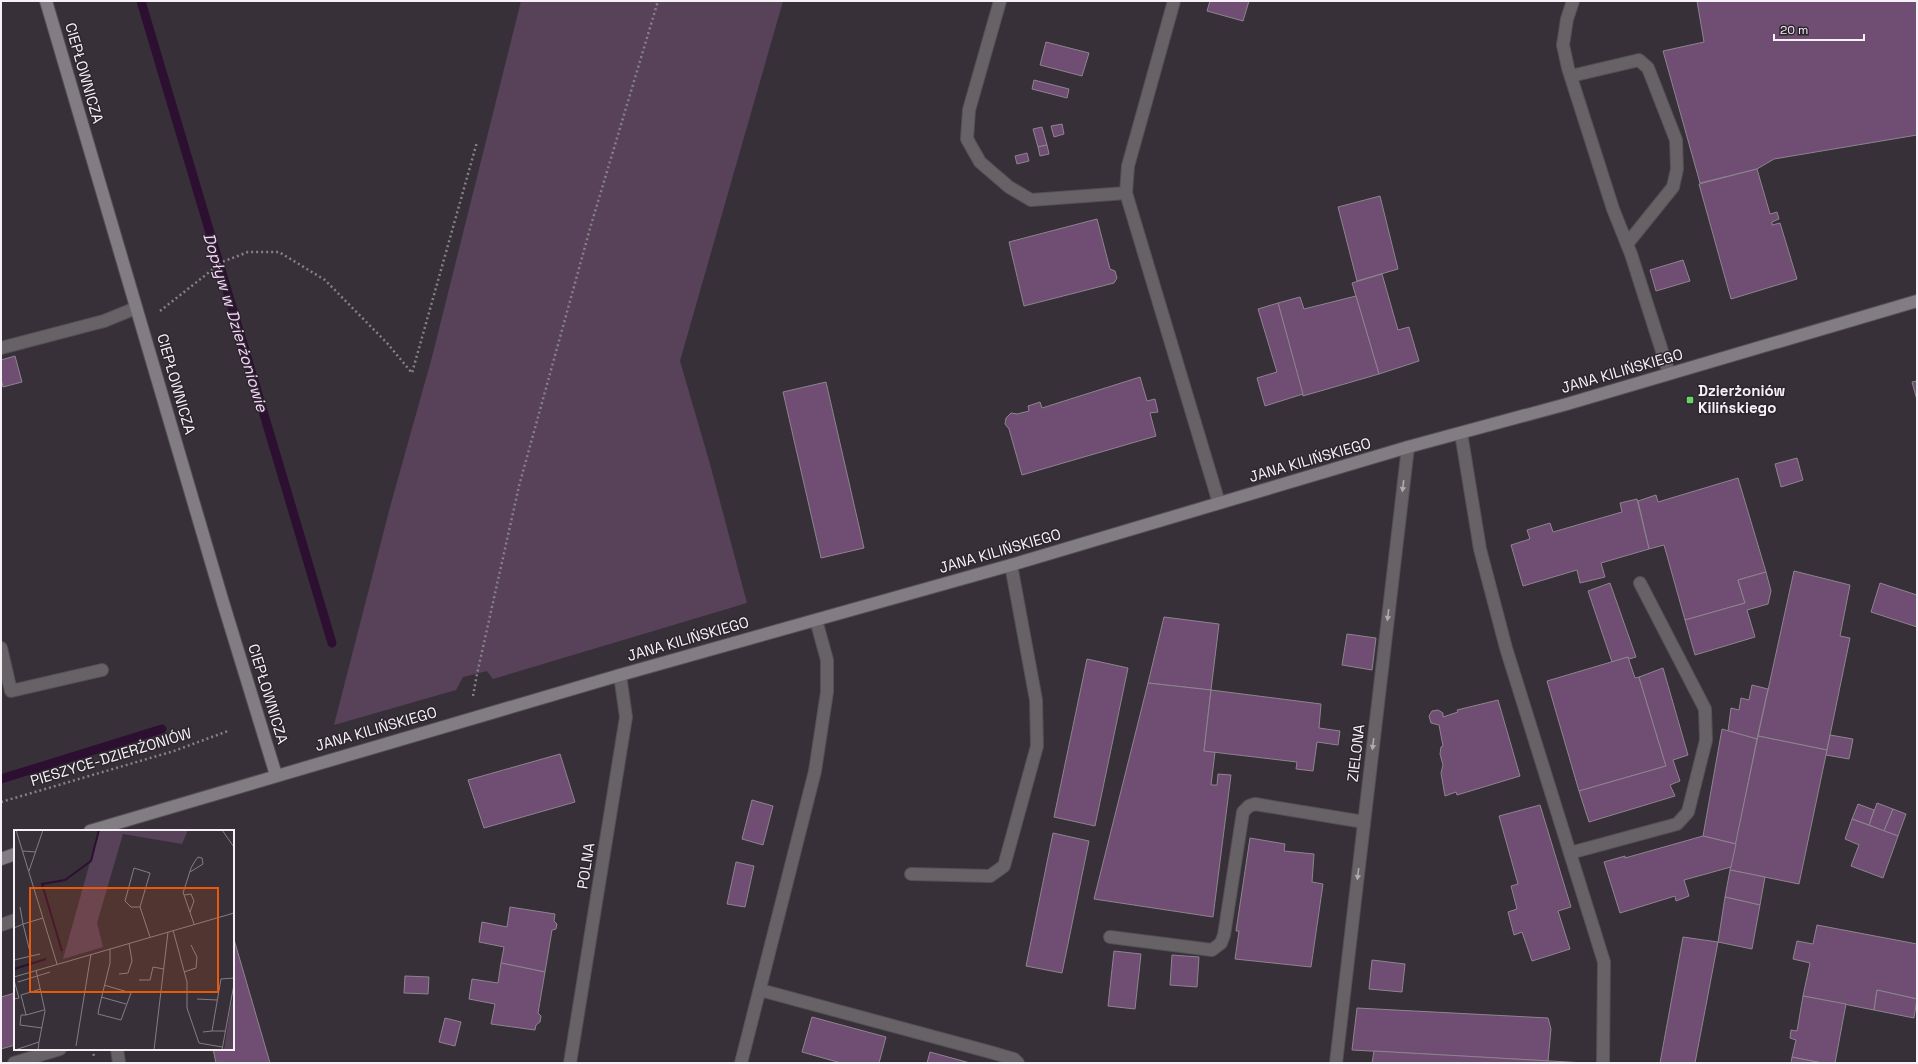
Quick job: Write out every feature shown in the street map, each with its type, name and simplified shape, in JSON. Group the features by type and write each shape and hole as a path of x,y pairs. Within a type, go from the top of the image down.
{"street":[{"name":"CIEPŁOWNICZA","path":"46,1 224,605 276,775"},
{"path":"1000,1 969,110 968,139 980,162 1010,187 1031,200 1126,192"},
{"path":"1174,1 1128,166 1126,192 1219,503"},
{"path":"1573,1 1567,19 1563,45 1571,76 1613,210 1627,244 1668,373"},
{"path":"1571,76 1639,60 1648,68 1676,140 1677,169 1673,187 1627,244"},
{"name":"JANA KILIŃSKIEGO","path":"93,830 470,718 1011,566 1461,432 1567,404 1668,373 1917,301"},
{"path":"1,348 104,320 136,308"},
{"path":"1461,432 1480,549 1506,648 1604,962 1603,1063"},
{"name":"ZIELONA","path":"1336,1063 1408,448"},
{"path":"911,874 990,876 1004,866 1037,746 1036,700 1011,566"},
{"path":"1570,853 1677,824 1688,812 1706,740 1705,709 1640,583"},
{"path":"741,1063 815,771 827,692 827,660 816,620"},
{"path":"1,648 6,693 102,670"},
{"name":"POLNA","path":"570,1063 626,717 620,675"},
{"path":"1110,937 1212,950 1221,943 1224,936 1243,812 1249,806 1255,804 1364,822"},
{"path":"1,859 14,854"},
{"path":"1,925 14,920"},
{"path":"760,990 1014,1059 1018,1063"},
{"path":"14,1063 57,1050"},
{"path":"117,1050 120,1063"}],"path":[{"path":"470,718 477,674 521,479 591,225 658,1"},
{"path":"142,326 180,294 222,262 248,252 279,252 325,280 388,343 412,373 477,142"},
{"name":"PIESZYCE-DZIERŻONIÓW","path":"1,802 174,751 228,731"}],"shaded area":[{"path":"521,1 783,1 680,361 710,464 747,603 493,679 487,671 463,677 456,690 334,725 390,507 432,357"}],"building":[{"path":"1210,1 1249,1 1243,21 1207,11"},
{"path":"1697,1 1917,1 1917,135 1774,159 1757,169 1700,183 1663,51 1704,42"},
{"path":"1046,42 1089,53 1082,76 1040,65"},
{"path":"1034,80 1069,89 1067,98 1032,89"},
{"path":"1062,124 1064,134 1054,137 1051,126"},
{"path":"1042,127 1047,145 1038,147 1033,129"},
{"path":"1047,145 1049,154 1040,156 1038,147"},
{"path":"1027,153 1029,161 1017,164 1015,156"},
{"path":"1757,169 1770,214 1777,212 1779,219 1772,222 1772,225 1780,223 1797,279 1731,299 1699,184"},
{"path":"1380,196 1398,269 1357,281 1338,207"},
{"path":"1097,219 1110,269 1115,271 1117,278 1114,283 1024,306 1009,242"},
{"path":"1683,260 1690,281 1656,291 1650,270"},
{"path":"1382,274 1398,330 1409,327 1419,361 1379,374 1352,283"},
{"path":"1356,296 1379,374 1303,396 1278,303 1300,297 1304,309"},
{"path":"1278,303 1303,394 1265,406 1257,378 1277,372 1258,309"},
{"path":"15,356 22,382 3,387 1,379 1,360"},
{"path":"1140,377 1147,401 1155,399 1158,412 1150,413 1156,436 1022,475 1009,429 1005,424 1006,418 1011,413 1017,414 1029,411 1028,406 1040,402 1042,408"},
{"path":"1917,381 1917,400 1912,382"},
{"path":"826,382 864,548 821,558 783,392"},
{"path":"1797,458 1803,480 1781,487 1775,464"},
{"path":"1738,478 1766,572 1738,580 1745,603 1685,620 1664,545 1649,549 1638,501 1656,495 1658,502"},
{"path":"1637,499 1649,549 1601,563 1605,577 1580,583 1577,570 1523,586 1511,545 1530,539 1527,530 1550,523 1553,532 1622,512 1620,503"},
{"path":"1794,571 1850,585 1840,636 1850,638 1827,750 1758,736"},
{"path":"1766,572 1771,591 1768,604 1747,610 1755,637 1695,655 1685,620 1745,603 1738,580"},
{"path":"1610,583 1636,657 1629,659 1628,657 1612,662 1588,591"},
{"path":"1880,583 1917,595 1917,627 1871,612"},
{"path":"1164,617 1219,624 1211,690 1148,683"},
{"path":"1347,634 1376,638 1372,670 1342,665"},
{"path":"1628,657 1635,678 1639,677 1666,766 1579,791 1547,681"},
{"path":"1087,659 1128,668 1095,826 1054,817"},
{"path":"1663,668 1688,755 1673,760 1680,781 1670,785 1675,796 1589,822 1579,791 1666,766 1639,677"},
{"path":"1148,683 1211,690 1204,751 1215,752 1211,785 1217,785 1218,774 1231,775 1213,917 1094,899"},
{"path":"1752,685 1768,689 1757,739 1728,731 1731,708 1739,710 1741,698 1749,700"},
{"path":"1211,690 1321,704 1319,728 1340,731 1338,745 1317,742 1313,771 1296,769 1297,762 1204,751"},
{"path":"1498,700 1520,776 1457,795 1456,792 1445,796 1441,773 1443,765 1440,754 1441,747 1443,746 1439,725 1431,723 1429,716 1432,711 1438,710 1443,713 1443,717 1458,712 1457,710"},
{"path":"1722,729 1757,739 1736,844 1703,836"},
{"path":"1830,735 1853,739 1849,759 1826,755"},
{"path":"1758,736 1827,750 1799,884 1730,870"},
{"path":"560,754 575,802 484,828 468,780"},
{"path":"752,800 773,806 763,845 742,839"},
{"path":"1877,803 1893,809 1884,831 1869,825"},
{"path":"1858,804 1874,810 1869,825 1852,819"},
{"path":"1540,805 1571,907 1558,911 1570,949 1532,961 1522,932 1514,935 1508,912 1517,909 1511,886 1518,884 1499,816"},
{"path":"1893,809 1906,814 1898,836 1884,831"},
{"path":"1852,819 1898,836 1883,878 1851,866 1859,845 1845,839"},
{"path":"1053,833 1089,841 1062,973 1026,966"},
{"path":"1703,836 1736,844 1731,867 1684,880 1689,896 1676,901 1675,896 1620,913 1604,862 1625,856 1625,858"},
{"path":"1250,838 1285,844 1284,851 1314,854 1312,882 1323,884 1311,967 1235,959 1239,931 1236,931"},
{"path":"736,862 754,866 745,907 727,904"},
{"path":"1730,870 1765,877 1760,905 1725,897"},
{"path":"1725,897 1760,905 1752,949 1718,942"},
{"path":"510,907 555,914 554,921 557,924 556,929 552,930 545,972 501,963 504,947 479,942 482,922 507,927"},
{"path":"1817,925 1917,944 1917,999 1877,990 1874,1010 1803,996 1810,963 1793,959 1797,941 1813,944"},
{"path":"1683,937 1718,942 1695,1063 1660,1063"},
{"path":"234,939 270,1063 216,1063 213,1050 234,1050"},
{"path":"1114,951 1141,954 1135,1009 1108,1006"},
{"path":"1172,955 1199,957 1197,987 1170,985"},
{"path":"1372,960 1405,964 1402,992 1369,989"},
{"path":"501,963 545,972 538,1013 541,1016 540,1022 536,1025 535,1030 491,1024 495,1004 469,999 472,979 498,983"},
{"path":"405,976 429,977 428,994 404,993"},
{"path":"1877,990 1917,999 1914,1018 1874,1010"},
{"path":"14,993 14,1045 1,1049 1,997"},
{"path":"1803,996 1846,1004 1835,1063 1822,1063 1792,1057 1796,1040 1790,1038 1791,1030 1797,1031"},
{"path":"1357,1008 1548,1018 1551,1029 1548,1061 1352,1050"},
{"path":"812,1017 886,1037 879,1063 841,1063 802,1052"},
{"path":"445,1018 461,1022 455,1046 439,1042"},
{"path":"1374,1051 1586,1063 1372,1063"},
{"path":"930,1052 970,1063 927,1063"},
{"path":"1792,1057 1822,1063 1791,1063"}],"waterway":[{"name":"Dopływ w Dzierżoniowie","path":"141,1 332,643"},
{"name":"Dopływ w Dzierżoniowie","path":"1,779 162,729"}],"place":[{"name":"Dzierżoniów Kilińskiego","path":"1690,400"}]}
